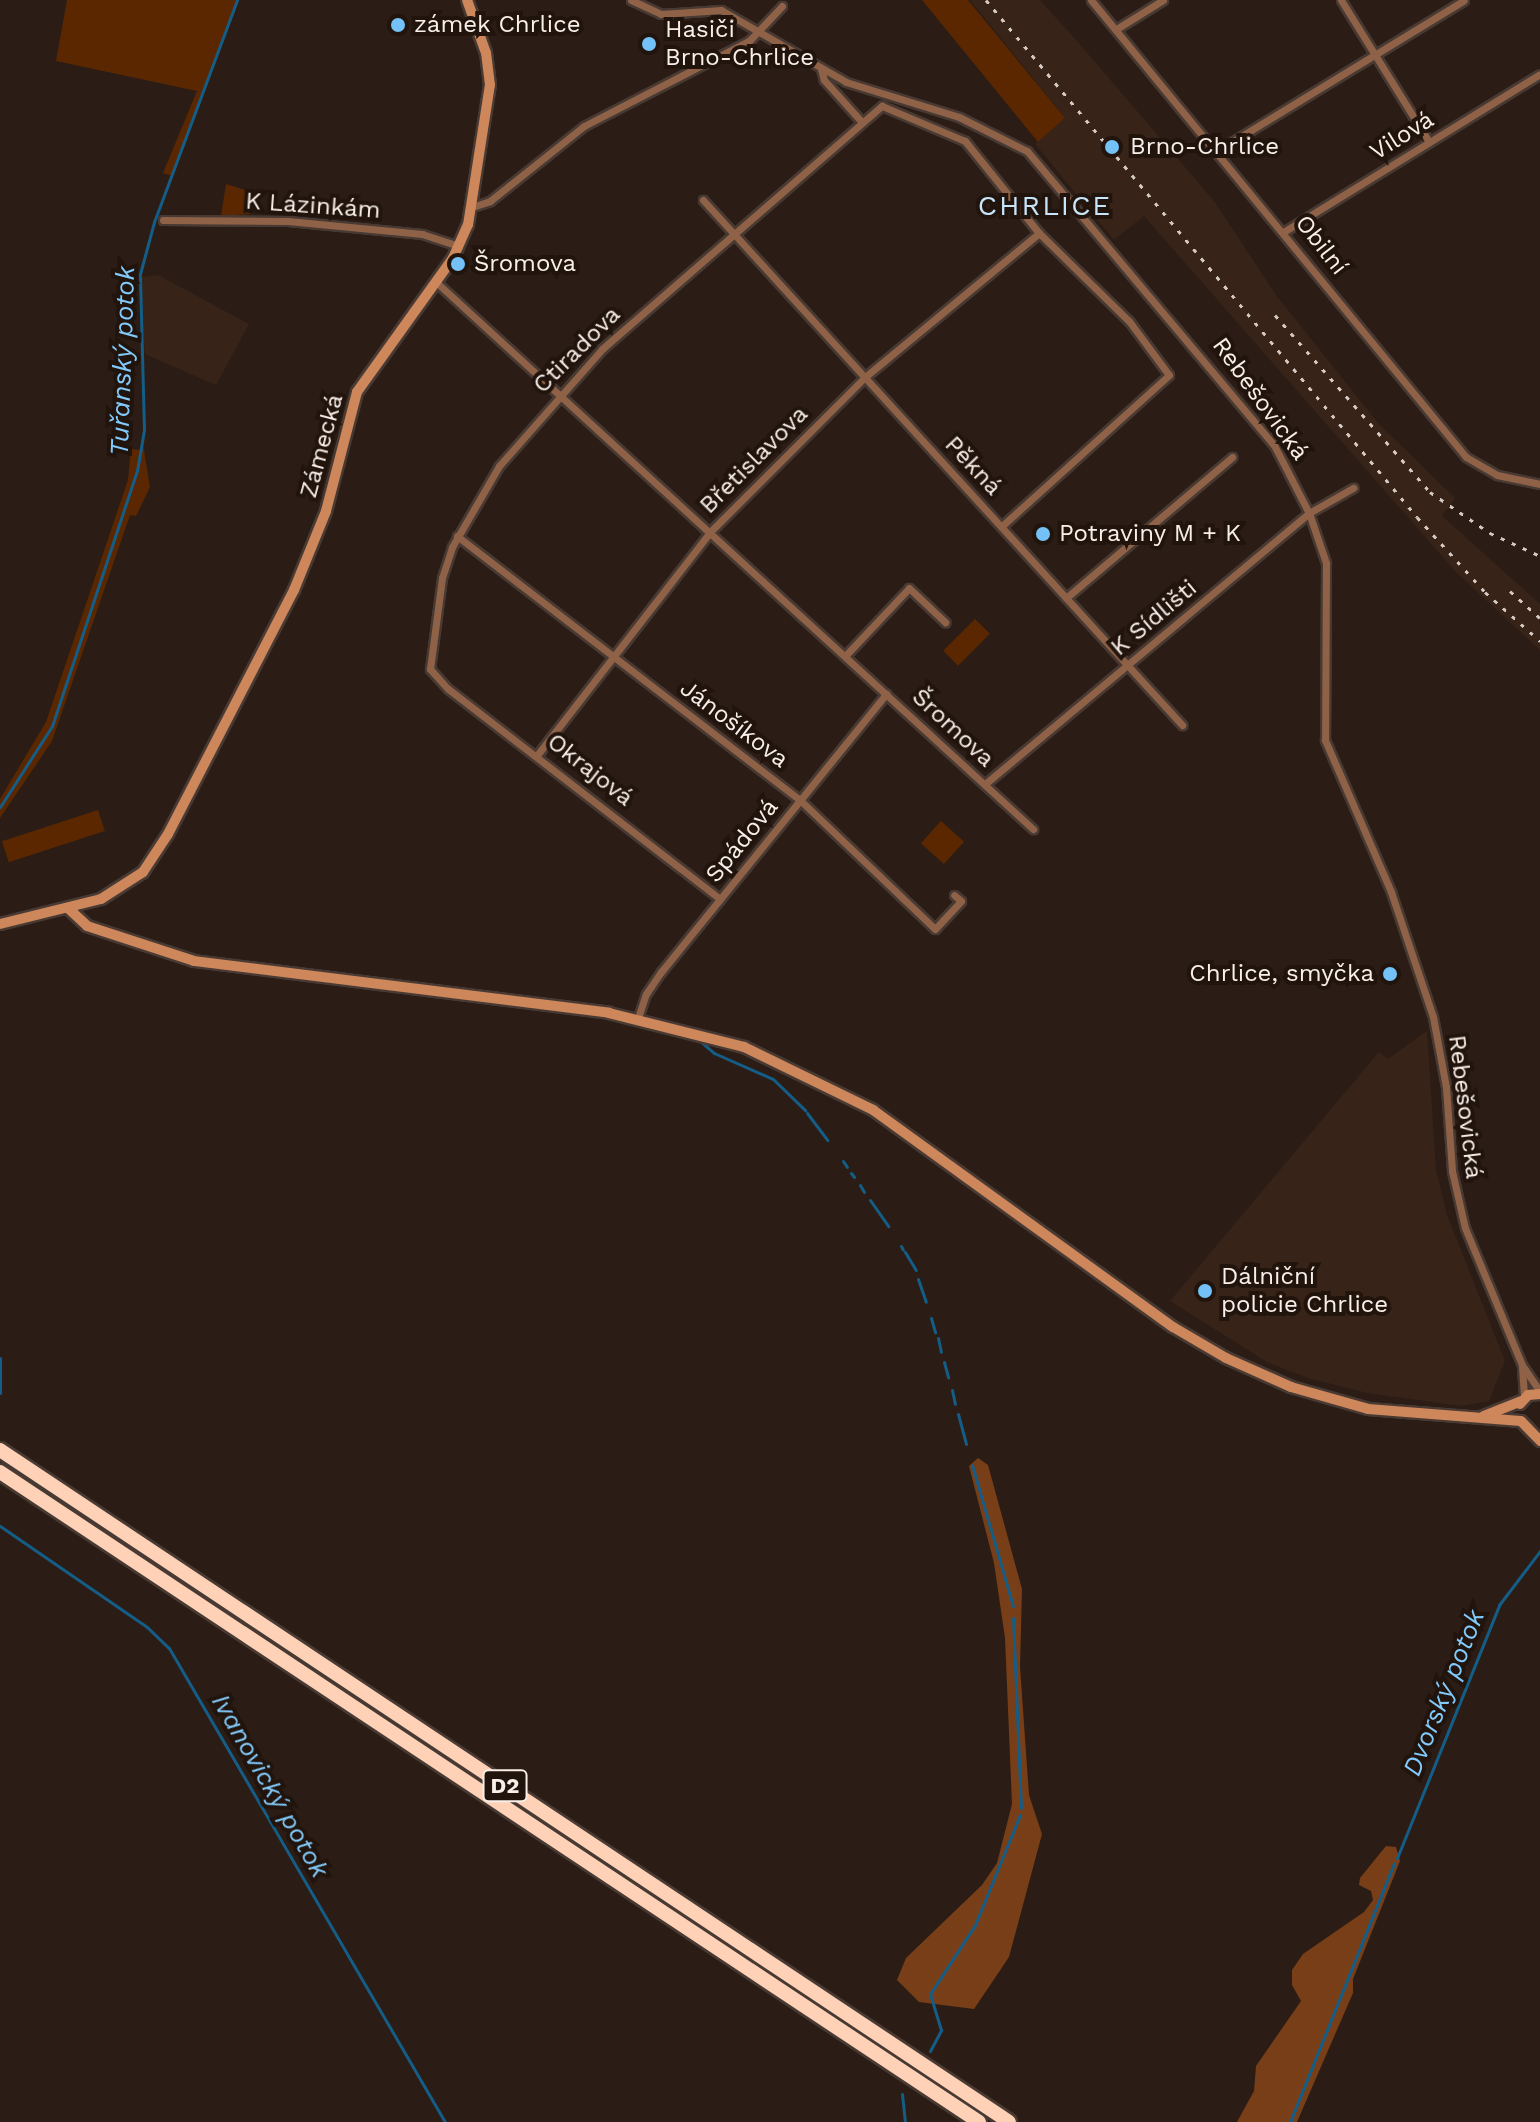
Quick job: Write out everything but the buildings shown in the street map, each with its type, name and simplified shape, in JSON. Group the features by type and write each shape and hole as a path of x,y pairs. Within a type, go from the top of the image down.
{"highway":[{"name":"D2","path":"0,1450 1009,2122"},
{"name":"D2","path":"0,1472 979,2122"}],"street":[{"name":"Zámecká","path":"0,924 68,908 122,889 156,855 305,565 326,511 357,392 459,246 472,207 490,85 486,53 467,0"},
{"name":"Rebešovická","path":"631,0 661,14 706,4 821,69 855,85 978,124 1043,164 1258,423 1309,513 1328,582 1325,740 1413,952 1442,1064 1459,1209 1522,1365 1540,1393"},
{"path":"700,0 706,4"},
{"name":"Obilní","path":"1091,0 1118,28 1285,231 1466,457 1497,475 1540,484"},
{"path":"1118,28 1163,0"},
{"path":"1341,0 1429,142"},
{"path":"1217,151 1464,0"},
{"path":"472,207 490,201 584,126 738,47 782,6"},
{"path":"821,69 824,80 862,122 885,106 965,141 1039,233 1129,321 1169,375 1002,526"},
{"name":"Vilová","path":"1285,231 1540,74"},
{"name":"Ctiradova","path":"433,675 429,663 435,621 457,536 488,481 560,393 862,122"},
{"name":"Pěkná","path":"703,200 1182,725"},
{"name":"K Lázinkám","path":"163,220 288,221 422,234 459,246"},
{"name":"Břetislavova","path":"538,754 710,532 865,377 1039,233"},
{"name":"Šromova","path":"436,282 1033,829"},
{"path":"1066,598 1232,457"},
{"name":"K Sídlišti","path":"985,784 1309,513 1353,488"},
{"name":"Jánošíkova","path":"457,536 801,801 935,929 961,901 954,895"},
{"path":"845,656 909,588 945,622"},
{"name":"Okrajová","path":"433,675 720,899"},
{"name":"Spádová","path":"638,1018 648,989 886,694"},
{"path":"68,908 87,926 194,961 638,1018 744,1047 856,1100 1173,1327 1250,1370 1368,1409 1530,1426"},
{"name":"Rebešovická","path":"1522,1365 1522,1400"},
{"path":"1475,1419 1508,1410 1540,1393"},
{"path":"1522,1400 1530,1426 1540,1441"}],"shaded area":[{"path":"67,0 239,0 172,176 163,173 197,91 56,61"},
{"path":"922,0 968,0 1065,118 1038,142"},
{"path":"970,0 1040,0 1077,41 1214,201 1276,295 1378,423 1455,498 1442,516 1540,604 1540,650 1456,572 1144,216 1114,240 1035,144 1065,118"},
{"path":"226,184 248,191 250,214 221,216"},
{"path":"158,275 249,324 216,385 145,354 139,287 142,277"},
{"path":"143,444 150,487 136,516 130,515 52,741 0,818 0,799 46,722 128,480 131,449 142,450"},
{"path":"975,619 990,634 958,666 943,651"},
{"path":"98,810 105,831 9,862 2,841"},
{"path":"941,821 964,842 944,864 921,843"},
{"path":"1427,1031 1436,1170 1447,1215 1505,1361 1489,1401 1461,1406 1367,1393 1308,1378 1267,1362 1170,1301 1379,1052 1388,1059"},
{"path":"978,1458 988,1465 1022,1589 1020,1667 1029,1795 1042,1834 1009,1957 974,2009 919,2002 897,1980 906,1958 982,1885 997,1863 1012,1804 1005,1638 994,1563 969,1466"},
{"path":"1386,1846 1396,1847 1400,1861 1353,1979 1353,1993 1297,2122 1237,2122 1254,2091 1256,2066 1301,2001 1292,1985 1292,1970 1303,1954 1364,1912 1373,1900 1371,1891 1359,1885 1360,1878"}],"waterway":[{"name":"Tuřanský potok","path":"0,807 52,726 137,471 144,430 140,274 154,222 237,0"},
{"path":"699,1040 714,1053 773,1079 805,1110"},
{"path":"807,1113 827,1140"},
{"path":"843,1161 847,1167"},
{"path":"851,1173 854,1177"},
{"path":"860,1185 864,1192"},
{"path":"870,1200 888,1226"},
{"path":"901,1246 903,1250"},
{"path":"905,1252 916,1270"},
{"path":"918,1279 926,1302"},
{"path":"931,1318 935,1332"},
{"path":"938,1338 941,1352"},
{"name":"Ivanovický potok","path":"0,1358 0,1393"},
{"path":"944,1362 948,1377"},
{"path":"952,1390 955,1404"},
{"path":"958,1414 966,1444"},
{"path":"972,1465 1013,1606"},
{"name":"Ivanovický potok","path":"0,1526 147,1627 169,1648 445,2122"},
{"name":"Dvorský potok","path":"1397,1858 1499,1605 1540,1551"},
{"path":"1013,1618 1021,1808"},
{"path":"930,2051 941,2030 930,1994 975,1925 1020,1815"},
{"name":"Dvorský potok","path":"1290,2122 1394,1863"},
{"path":"902,2094 905,2122"}],"railway":[{"path":"986,0 1417,517 1485,592 1540,641"},
{"path":"1275,315 1430,492 1490,533 1540,556"},
{"path":"1510,591 1540,618"}],"place":[{"name":"zámek Chrlice","path":"398,25"},
{"name":"Hasiči Brno-Chrlice","path":"649,44"},
{"name":"Brno-Chrlice","path":"1112,147"},
{"name":"Šromova","path":"458,264"},
{"name":"Potraviny M + K","path":"1043,534"},
{"name":"Chrlice, smyčka","path":"1390,974"},
{"name":"Dálniční policie Chrlice","path":"1205,1291"}],"district":[{"name":"CHRLICE","path":"1045,206"}]}
